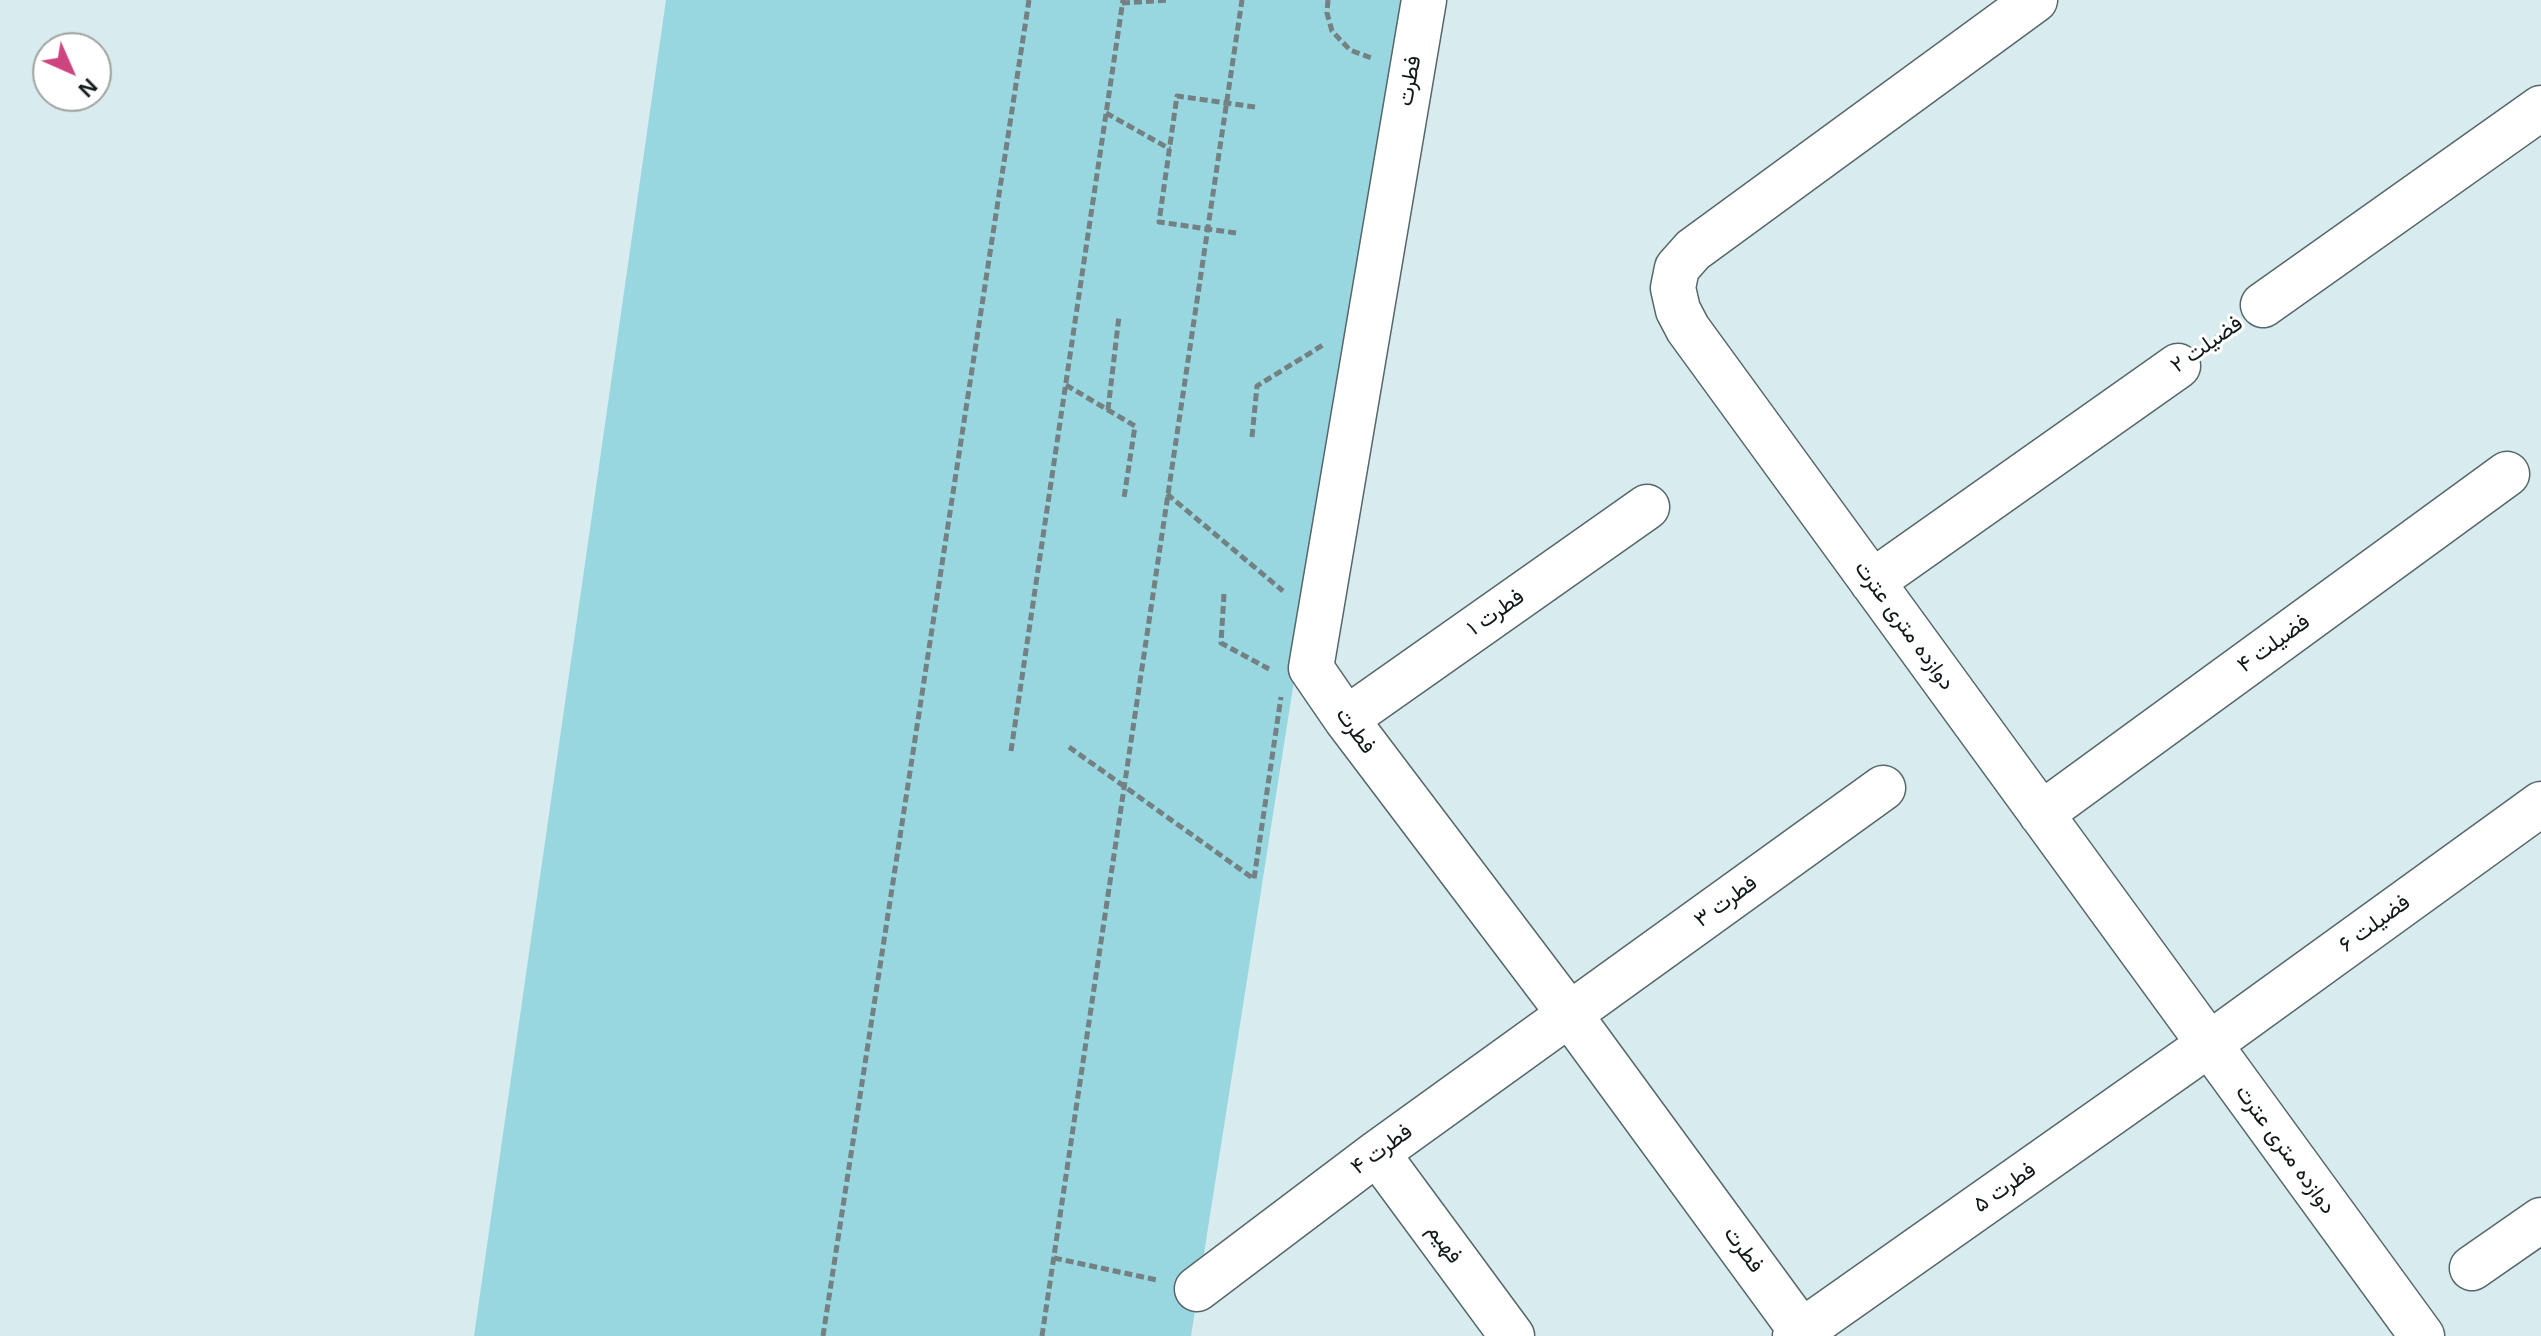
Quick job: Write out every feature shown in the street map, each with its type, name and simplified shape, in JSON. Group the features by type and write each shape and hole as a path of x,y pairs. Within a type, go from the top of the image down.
{"street":[{"name":"فطرت","path":"1424,0 1311,668 1346,719 1570,1015 1801,1334"},
{"name":"دوازده متری عترت","path":"2035,0 1693,250 1677,268 1673,288 1678,310 1688,329 2422,1336"},
{"name":"فضیلت ۲","path":"2263,305 2541,108"},
{"name":"فضیلت ۲","path":"1872,582 2178,366"},
{"name":"فضیلت ۴","path":"2041,814 2507,474"},
{"name":"فطرت ۱","path":"1346,719 1647,507"},
{"name":"فطرت ۳","path":"1570,1015 1883,788"},
{"name":"فضیلت ۶","path":"2208,1045 2541,804"},
{"name":"فطرت ۴","path":"1197,1289 1377,1153 1570,1015"},
{"name":"فطرت ۵","path":"1801,1334 2208,1045"},
{"name":"فهیم","path":"1377,1153 1512,1336"},
{"path":"2472,1268 2541,1220"}],"path":[{"path":"823,1336 1029,0"},
{"path":"1011,751 1122,2 1170,0"},
{"path":"1042,1336 1242,0"},
{"path":"1328,0 1327,13 1332,31 1350,50 1376,60"},
{"path":"1236,233 1159,222 1177,96 1255,107"},
{"path":"1106,113 1170,149"},
{"name":"فضیلت ۲","path":"2178,366 2263,305"},
{"path":"1108,410 1119,316"},
{"path":"1252,437 1257,386 1334,339"},
{"path":"1066,385 1135,426 1124,498"},
{"path":"1167,494 1317,621"},
{"path":"1224,594 1221,643 1272,670"},
{"path":"1069,747 1254,879"},
{"path":"1054,1258 1197,1289"}],"shaded area":[{"path":"666,0 1401,0 1191,1336 474,1336"}]}
